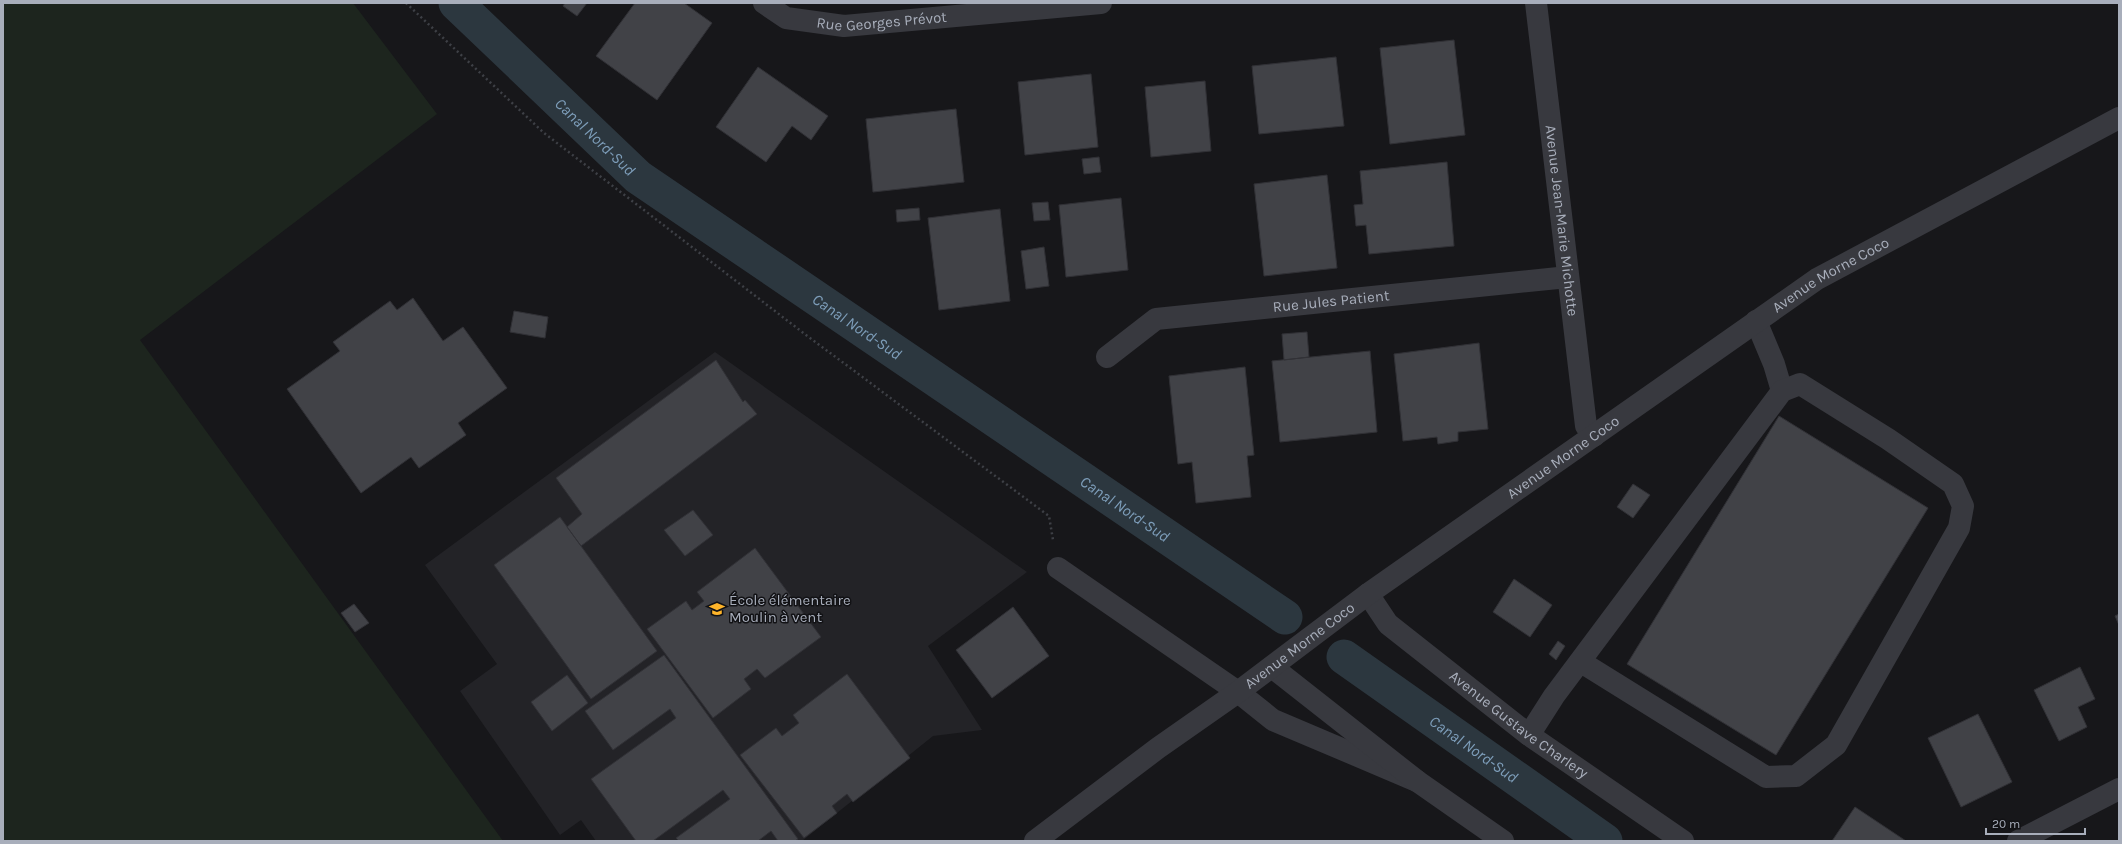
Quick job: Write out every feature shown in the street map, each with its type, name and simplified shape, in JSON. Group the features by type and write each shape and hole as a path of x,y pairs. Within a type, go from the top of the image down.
{"street":[{"name":"Rue Georges Prévot","path":"764,3 786,18 844,26 1101,3"},
{"name":"Avenue Jean-Marie Michotte","path":"1536,3 1586,426 1594,436"},
{"name":"Avenue Morne Coco","path":"1035,841 1158,748 1272,667 1368,594 1816,279 2119,118"},
{"name":"Rue Jules Patient","path":"1107,357 1156,320 1568,277"},
{"path":"1756,321 1774,364 1782,391"},
{"path":"1529,735 1554,696 1581,662 1782,391 1800,384 1888,439 1953,484 1963,506 1959,528 1836,745 1796,776 1766,777 1581,662"},
{"path":"1058,568 1238,692 1273,720 1417,781"},
{"name":"Avenue Gustave Charlery","path":"1368,594 1388,624 1529,735 1683,841"},
{"path":"1272,667 1417,781 1503,841"},
{"path":"2018,841 2119,789"}],"path":[{"path":"406,3 544,133 806,335 1049,516 1058,568"}],"shaded area":[{"path":"3,3 353,3 437,114 140,340 503,841 3,841"},
{"name":"École élémentaire Moulin à vent","path":"715,352 1027,572 928,646 982,730 933,736 802,841 596,841 581,820 560,835 460,691 497,664 425,565"}],"building":[{"path":"565,3 587,3 577,16 563,6"},
{"path":"635,3 684,3 712,23 657,100 596,56"},
{"path":"1454,40 1465,135 1390,144 1380,48"},
{"path":"1336,57 1344,126 1259,134 1252,66"},
{"path":"758,67 828,116 811,140 792,126 766,162 716,127"},
{"path":"1091,74 1098,147 1025,155 1018,82"},
{"path":"1205,81 1211,151 1151,157 1145,87"},
{"path":"956,109 964,182 873,192 866,119"},
{"path":"1099,157 1101,172 1084,174 1082,159"},
{"path":"1447,162 1454,246 1369,254 1366,225 1356,226 1354,205 1363,204 1360,171"},
{"path":"1327,175 1337,268 1264,276 1254,184"},
{"path":"1121,198 1128,270 1066,277 1059,205"},
{"path":"1048,202 1050,220 1034,221 1032,203"},
{"path":"919,208 920,220 897,222 896,210"},
{"path":"1000,209 1010,301 939,310 928,218"},
{"path":"1044,247 1049,286 1026,289 1021,251"},
{"path":"413,298 443,341 463,327 507,388 458,423 466,435 419,468 411,457 361,493 287,389 340,351 333,342 390,301 397,310"},
{"path":"514,311 548,317 545,338 510,332"},
{"path":"1307,332 1309,357 1284,360 1282,334"},
{"path":"1479,343 1488,429 1458,432 1458,441 1438,444 1437,437 1403,441 1394,354"},
{"path":"1370,351 1377,432 1280,442 1272,361"},
{"path":"716,360 743,402 745,400 757,414 581,546 567,527 582,514 556,478"},
{"path":"1245,367 1254,455 1247,456 1251,497 1196,503 1192,462 1178,464 1169,376"},
{"path":"1779,416 1928,508 1776,755 1627,664"},
{"path":"1633,484 1650,495 1633,518 1617,507"},
{"path":"693,510 713,535 685,556 664,530"},
{"path":"560,517 657,651 591,699 494,565"},
{"path":"755,548 821,637 765,678 757,669 744,679 751,689 713,718 647,629 686,601 692,610 704,601 697,592"},
{"path":"1514,579 1552,605 1530,637 1493,612"},
{"path":"354,604 369,623 355,632 341,613"},
{"path":"1013,607 1049,656 992,698 956,650"},
{"path":"2119,614 2119,625 2115,616"},
{"path":"1558,641 1565,646 1556,660 1549,654"},
{"path":"664,655 798,839 795,841 778,841 771,831 758,841 679,841 676,838 730,799 723,790 653,841 636,841 591,779 676,718 670,709 613,750 585,711"},
{"path":"2080,667 2095,699 2078,707 2087,727 2059,741 2034,690"},
{"path":"847,674 910,758 853,802 847,794 832,806 837,813 804,838 740,755 776,728 782,736 799,723 793,715"},
{"path":"567,675 588,703 552,731 531,702"},
{"path":"1978,714 2012,782 1961,807 1928,738"},
{"path":"1855,807 1906,841 1832,841"}],"waterway":[{"name":"Canal Nord-Sud","path":"456,3 638,177 1285,617"},
{"name":"Canal Nord-Sud","path":"1344,657 1605,841"}],"place":[{"name":"École élémentaire Moulin à vent","path":"717,609"}]}
